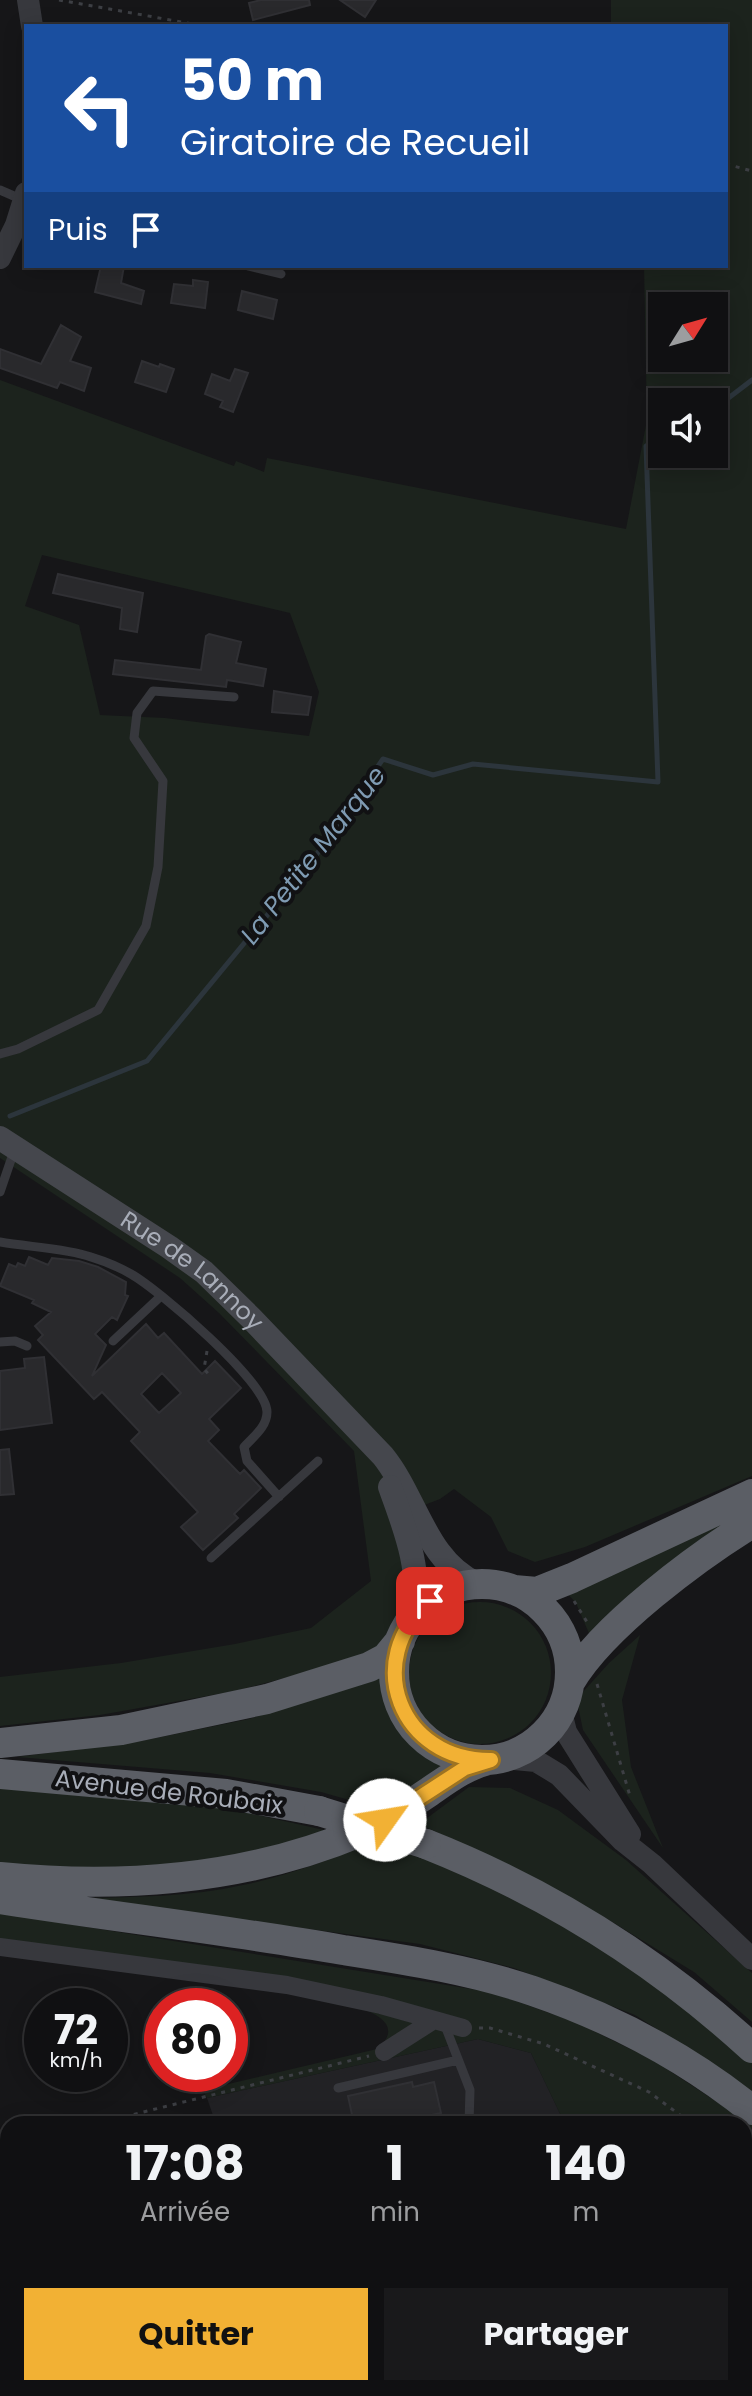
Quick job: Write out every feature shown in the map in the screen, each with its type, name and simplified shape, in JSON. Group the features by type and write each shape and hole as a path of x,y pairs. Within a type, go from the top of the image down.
{"highway":[{"path":"0,1743 121,1730 281,1696 369,1667 386,1658 406,1630 441,1594 477,1584 537,1592 752,1494"},
{"path":"0,1877 66,1881 192,1877 267,1863 361,1831 405,1808 465,1768 532,1745 549,1730 582,1679 586,1658 629,1616 697,1560 752,1523"},
{"path":"514,1590 534,1601 558,1626 582,1679"},
{"path":"406,1630 395,1666 396,1691 412,1726 442,1750 465,1758 497,1759"},
{"name":"Avenue de Roubaix","path":"0,1774 226,1794 319,1811 426,1844 531,1890 596,1928 679,1986 752,2048"},
{"path":"0,1899 281,1939 430,1964 494,1980 568,2004 642,2038 709,2077 752,2110"}],"main road":[{"name":"Rue de Lannoy","path":"8,1143 204,1272 383,1456 444,1561 464,1578 477,1584"},
{"name":"Rue de Lannoy","path":"359,1433 390,1486 416,1578 416,1604 406,1630"}],"street":[{"path":"28,0 32,24"},
{"path":"0,258 24,204"},
{"path":"561,1712 563,1726 576,1750 623,1825 652,1864"},
{"path":"497,1759 525,1758 554,1771 623,1841 652,1864 752,1959"},
{"path":"0,1947 287,1985 381,2005 463,2028"},
{"path":"384,2052 439,2021"}],"lane":[{"path":"0,190 24,204"},
{"path":"256,268 281,274"},
{"path":"0,1054 18,1049 98,1010 146,926 158,867 163,781 134,738 137,713 153,691 234,697"},
{"path":"0,1192 8,1143"},
{"path":"0,1242 89,1256 130,1273 212,1342 264,1398 267,1411 265,1424 244,1447 247,1461 279,1497"},
{"path":"113,1341 161,1296"},
{"path":"0,1342 15,1341 27,1346"},
{"path":"211,1558 318,1461"},
{"path":"439,2021 470,2090 469,2116"},
{"path":"338,2088 458,2060"}],"path":[{"path":"59,0 193,24"},
{"path":"728,165 752,171"},
{"path":"211,1377 204,1369 208,1345 212,1342"},
{"path":"582,1679 631,1798"},
{"path":"463,2028 490,2028 544,2044 649,2092 681,2116"},
{"path":"127,2116 384,2052"}],"shaded area":[{"path":"611,0 752,0 752,1476 585,1547 535,1562 508,1551 491,1517 454,1489 440,1499 393,1517 410,1592 385,1643 346,1662 235,1691 100,1715 0,1726 0,1677 121,1663 311,1628 371,1581 354,1451 219,1313 180,1278 0,1158 0,380 234,466 236,461 264,472 267,458 626,529 647,420 644,268 728,268 728,24 611,24","holes":["42,555 290,613 319,692 309,736 165,718 100,715 79,625 25,606"]},
{"path":"752,1507 591,1638 576,1603 564,1590"},
{"path":"480,1602 507,1608 530,1623 545,1646 551,1673 545,1700 530,1723 507,1738 480,1744 453,1738 430,1723 415,1700 409,1673 415,1646 430,1623 453,1608"},
{"path":"640,1635 622,1700 631,1767 663,1848 583,1730 578,1706 582,1693"},
{"path":"383,1676 391,1706 404,1730 422,1749 448,1766 381,1809 321,1792 210,1773 17,1757 141,1741 249,1719"},
{"path":"0,1786 204,1803 324,1830 295,1845 257,1855 184,1865 71,1868 0,1864"},
{"path":"469,1787 510,1788 558,1810 626,1860 752,1973 752,2022 694,1972 609,1920 508,1865 419,1824"},
{"path":"373,1843 461,1871 551,1911 709,2021 752,2062 752,2095 715,2066 635,2015 514,1968 420,1944 82,1898 163,1896 223,1889 293,1872"},
{"path":"0,1913 490,1992 575,2022 653,2060 738,2116 561,2116 531,2053 478,2039 248,2089 248,2079 377,2049 387,2038 388,2028 382,2020 359,2007 322,1997 0,1955"},
{"path":"478,2039 531,2053 561,2116 213,2116 207,2098 248,2092 248,2089"},
{"path":"204,2092 235,2092 207,2098"}],"building":[{"path":"309,0 310,5 253,20 249,3"},
{"path":"340,0 376,0 365,17"},
{"path":"101,268 124,268 121,283 144,291 141,304 95,292"},
{"path":"193,280 208,282 205,308 171,303 174,284 193,286"},
{"path":"242,291 277,300 273,319 238,310"},
{"path":"61,325 81,337 70,361 91,368 84,391 60,382 57,388 0,368 0,349 41,364"},
{"path":"142,361 174,369 166,392 135,382"},
{"path":"235,369 248,373 233,412 220,407 223,401 205,394 212,374 230,381"},
{"path":"58,574 143,593 137,632 120,629 122,608 53,593"},
{"path":"209,634 241,642 236,663 266,669 263,686 227,680 226,687 113,674 115,660 201,670 206,636"},
{"path":"274,691 311,697 308,715 272,712"},
{"path":"29,1257 48,1265 52,1258 79,1261 126,1282 125,1295 128,1296 117,1320 112,1317 95,1334 106,1345 92,1376 146,1324 158,1338 164,1333 202,1374 215,1361 241,1388 209,1419 219,1430 208,1441 240,1474 244,1470 261,1488 234,1514 238,1518 203,1550 181,1527 198,1512 131,1441 140,1432 102,1392 94,1399 38,1340 43,1335 35,1326 51,1312 32,1303 34,1300 0,1286 9,1264 25,1266","holes":["162,1373 181,1393 159,1413 141,1394"]},
{"path":"44,1357 52,1423 0,1430 0,1371 25,1368 24,1359"},
{"path":"9,1449 14,1494 0,1495 0,1450"},
{"path":"412,2082 413,2087 434,2082 441,2113 427,2116 352,2116 348,2096"}],"waterway":[{"name":"La Petite Marque","path":"728,398 752,380"},
{"name":"La Petite Marque","path":"10,1116 147,1061 312,861 383,759 433,775 473,764 658,782 648,445"}],"route":[{"path":"385,1820 465,1768 491,1760 465,1758 442,1750 412,1726 400,1703 395,1679 396,1653 412,1619 430,1601"}]}
